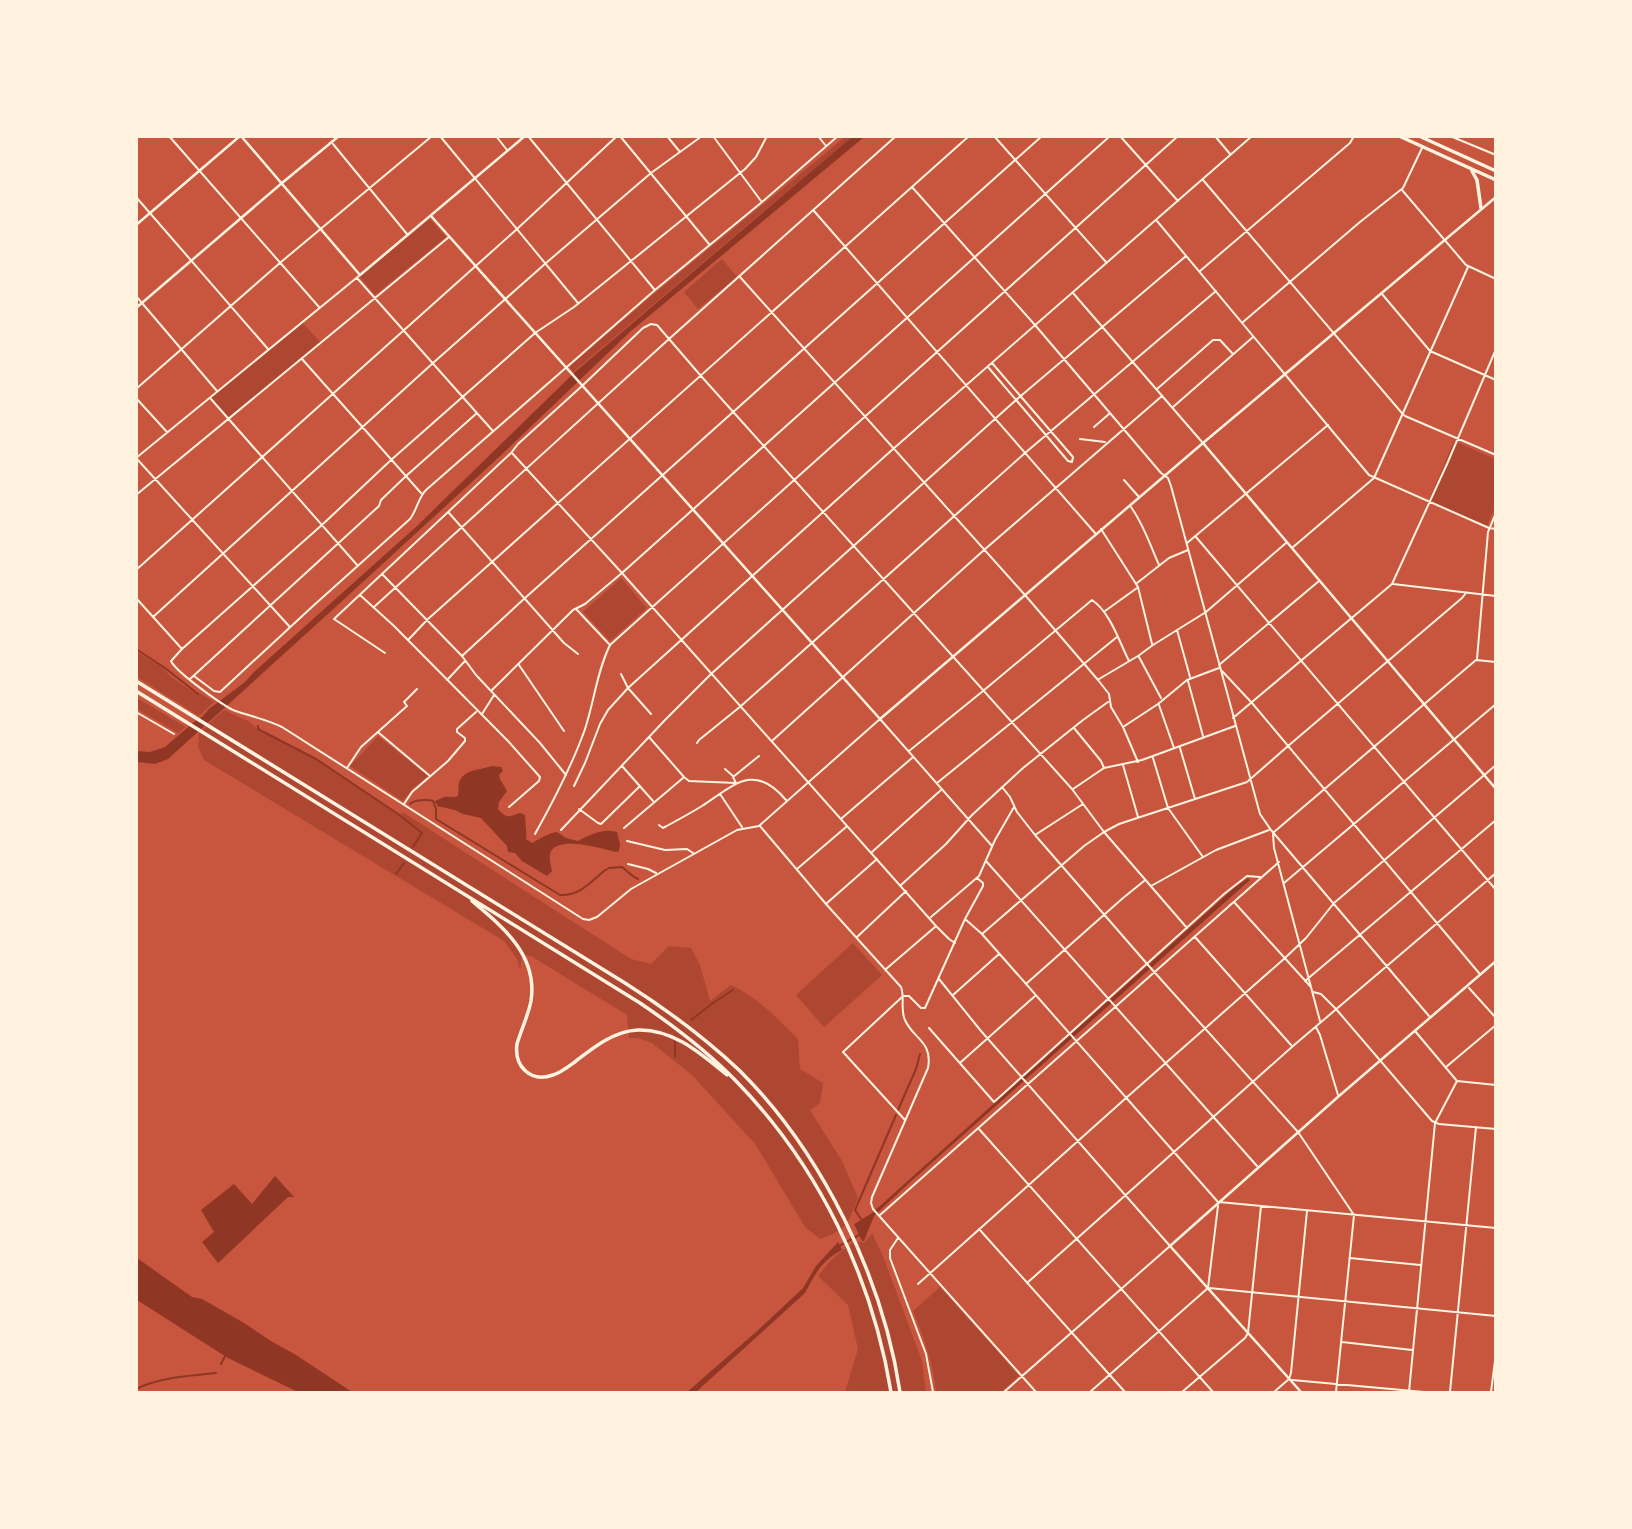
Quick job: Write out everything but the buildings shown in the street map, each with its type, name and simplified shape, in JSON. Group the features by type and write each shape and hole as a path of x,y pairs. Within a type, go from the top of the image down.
{"main road":[{"path":"1399,136 1496,180"},
{"path":"1419,136 1496,171"},
{"path":"1471,169 1477,180 1481,208"},
{"path":"136,681 625,983 678,1018 739,1071 788,1128 837,1205 867,1269 881,1307 900,1392"},
{"path":"136,691 606,981 668,1023 706,1053 744,1090 796,1154 840,1230 872,1311 891,1392"},
{"path":"462,892 509,933 526,965 531,1001 516,1051 519,1064 524,1070 537,1076 553,1075 614,1036 634,1030 649,1030 680,1040 744,1090"}],"street":[{"path":"169,136 320,308"},
{"path":"136,225 241,136 322,228 374,298 492,431"},
{"path":"136,308 340,136"},
{"path":"136,388 432,136"},
{"path":"440,136 579,304"},
{"path":"496,136 508,151"},
{"path":"290,627 136,458 527,136 654,290"},
{"path":"136,570 618,136 709,245"},
{"path":"667,136 680,152"},
{"path":"153,617 546,263 651,173 702,136"},
{"path":"713,136 762,202"},
{"path":"767,136 756,157 740,174 579,304 535,333 173,657 174,666 227,706 278,725 586,920 597,917 623,894 657,874 742,828 759,825 1095,534 1496,197"},
{"path":"818,136 827,147"},
{"path":"194,676 218,693 410,519 422,494 492,431 654,290 838,136"},
{"path":"374,607 897,136"},
{"path":"408,640 428,619 970,136"},
{"path":"994,136 1107,262"},
{"path":"462,656 1042,136"},
{"path":"492,690 553,629 622,573 1110,136"},
{"path":"1120,136 1178,201"},
{"path":"535,834 566,775 586,727 610,645 1178,136"},
{"path":"1215,136 1231,154"},
{"path":"574,786 600,724 608,710 628,688 965,385 1252,136"},
{"path":"1200,271 1350,143 1354,136"},
{"path":"1450,136 1496,155"},
{"path":"332,143 407,235"},
{"path":"1242,322 1401,190 1422,147"},
{"path":"1202,180 1403,414 1496,455"},
{"path":"912,187 1168,478 1259,811 1272,831 1430,1017"},
{"path":"1401,190 1468,267 1496,279"},
{"path":"136,197 269,350"},
{"path":"814,211 1095,534"},
{"path":"431,216 992,846"},
{"path":"1156,220 1369,475 1496,529"},
{"path":"136,495 449,237"},
{"path":"561,830 711,674 1016,400 1186,256"},
{"path":"1292,548 1374,478 1468,267"},
{"path":"740,276 1085,664 1109,694 1109,702 1138,762"},
{"path":"697,743 1050,431 1216,291"},
{"path":"1073,292 1496,789"},
{"path":"1381,293 1430,351 1496,380"},
{"path":"136,296 218,392"},
{"path":"385,653 334,619 643,328 651,324 657,325 1072,789 1104,832 1187,928"},
{"path":"1172,408 1254,337"},
{"path":"1156,389 1213,340 1220,340 1232,354"},
{"path":"1233,718 1392,584 1496,349"},
{"path":"301,358 422,494"},
{"path":"987,367 1072,462 1073,457 992,363"},
{"path":"772,740 1106,442 1162,396"},
{"path":"136,398 168,433"},
{"path":"210,398 359,566"},
{"path":"189,679 379,506 381,499 405,476 477,413"},
{"path":"1094,427 1110,414"},
{"path":"1186,544 1328,425"},
{"path":"1080,439 1106,442"},
{"path":"511,453 622,573 936,926 955,943"},
{"path":"1124,480 1139,498"},
{"path":"1130,506 1143,525 1159,565"},
{"path":"448,513 564,643 578,654"},
{"path":"1151,887 1216,850 1272,831 1476,660 1489,528 1496,513"},
{"path":"1101,529 1137,585 1153,645"},
{"path":"1196,537 1496,890"},
{"path":"1098,680 1206,612 1287,542"},
{"path":"1104,612 1159,565 1188,550"},
{"path":"383,574 462,656 566,775"},
{"path":"1123,727 1189,679 1220,668 1320,580"},
{"path":"1392,584 1496,596"},
{"path":"982,934 1061,865 1104,832 1138,818 1246,783 1466,593"},
{"path":"359,594 507,740 540,778 509,807"},
{"path":"136,598 182,649"},
{"path":"908,751 1094,600 1104,612 1129,661"},
{"path":"576,609 610,645"},
{"path":"1177,629 1204,737"},
{"path":"937,783 1117,637"},
{"path":"1138,656 1163,700"},
{"path":"1476,660 1496,662"},
{"path":"447,681 465,661"},
{"path":"519,664 564,731"},
{"path":"1220,668 1480,974"},
{"path":"621,674 628,688 651,714"},
{"path":"346,769 356,754 407,706 404,702 417,689"},
{"path":"481,715 495,694"},
{"path":"901,885 1002,787 1073,727 1109,702"},
{"path":"1158,704 1174,748"},
{"path":"1284,883 1496,704"},
{"path":"403,805 412,792 452,758 465,741 456,730 477,711"},
{"path":"136,712 174,734"},
{"path":"1072,789 1104,768 1138,762 1235,726"},
{"path":"1073,727 1104,768"},
{"path":"379,732 430,776"},
{"path":"649,736 689,781 736,783"},
{"path":"1180,746 1196,800"},
{"path":"733,777 759,756"},
{"path":"841,819 913,757"},
{"path":"1152,757 1168,808 1203,857"},
{"path":"1122,764 1138,818"},
{"path":"621,765 655,802"},
{"path":"918,1284 1285,958 1334,903 1496,765"},
{"path":"725,769 736,783"},
{"path":"624,828 684,778"},
{"path":"659,825 663,828 736,783 751,779 773,786 787,800"},
{"path":"579,809 601,824 640,786"},
{"path":"1002,787 1035,835 1298,1132 1354,1215 1336,1392"},
{"path":"871,852 942,790"},
{"path":"720,794 742,828"},
{"path":"1035,835 1083,803"},
{"path":"930,918 977,878 1014,807"},
{"path":"1305,981 1496,820"},
{"path":"759,825 901,987 903,1017 926,1046 929,1059 926,1073 872,1197 873,1209 1036,1392"},
{"path":"796,870 848,826"},
{"path":"1272,831 1321,1022"},
{"path":"626,841 665,850 687,849 694,854"},
{"path":"826,904 877,859"},
{"path":"986,861 1258,1167"},
{"path":"879,1216 1279,862"},
{"path":"628,864 657,874"},
{"path":"1027,1283 1293,1046 1496,873"},
{"path":"929,1028 994,1102 1247,876 1260,877"},
{"path":"906,1121 843,1052 903,996 909,996 919,1007 925,1008 983,886 977,878"},
{"path":"1026,984 1145,880"},
{"path":"856,937 906,891"},
{"path":"1234,901 1311,986"},
{"path":"965,919 982,934 1218,1202 1496,1228"},
{"path":"886,970 936,926"},
{"path":"1194,936 1293,1046"},
{"path":"953,996 999,954"},
{"path":"1004,1392 1496,961"},
{"path":"939,979 1026,1084 1301,1392"},
{"path":"1467,986 1496,1018"},
{"path":"1313,992 1321,994 1336,1009 1434,1122 1496,1129"},
{"path":"960,1063 1036,995"},
{"path":"1446,1068 1496,1025"},
{"path":"1316,1027 1339,1096"},
{"path":"1415,1030 1457,1081 1496,1085"},
{"path":"1409,1392 1434,1122 1457,1081"},
{"path":"1450,1392 1476,1127"},
{"path":"978,1128 1213,1392"},
{"path":"1090,1392 1208,1288 1218,1202"},
{"path":"1182,1392 1248,1333 1261,1206"},
{"path":"1274,1392 1289,1379 1308,1210"},
{"path":"979,1229 1125,1392"},
{"path":"899,1238 891,1248 890,1258 926,1354 933,1392"},
{"path":"1350,1258 1421,1266"},
{"path":"1208,1288 1496,1316"},
{"path":"1342,1342 1413,1350"},
{"path":"1492,1392 1496,1353"},
{"path":"1289,1379 1424,1392"}],"shaded area":[{"path":"845,137 852,137 573,372 570,366"},
{"path":"852,137 864,137 631,331 498,458 168,759 155,764 137,762 136,751 150,752 165,747 245,682 417,526 575,372"},
{"path":"430,219 446,237 375,295 360,277"},
{"path":"722,259 737,277 698,309 684,292"},
{"path":"302,322 320,342 228,419 210,398"},
{"path":"1454,441 1495,459 1495,507 1487,526 1429,500"},
{"path":"621,578 647,608 610,641 583,612"},
{"path":"137,652 196,694 200,693 214,702 199,716 137,677"},
{"path":"136,698 186,727 178,733 137,709"},
{"path":"224,710 316,759 397,814 404,813 631,959 651,964 669,946 691,948 700,965 710,1001 731,985 767,1009 798,1039 800,1069 823,1083 820,1103 810,1110 842,1161 858,1198 846,1224 837,1232 820,1239 805,1227 756,1145 692,1075 652,1043 629,1038 627,1015 531,956 522,955 520,970 517,959 504,941 204,760 198,747 199,733"},
{"path":"378,736 428,776 413,788 403,801 350,766"},
{"path":"492,766 501,767 503,771 499,775 500,779 507,791 499,802 498,809 506,816 520,813 525,815 526,839 532,843 557,832 578,841 597,833 612,831 617,832 619,851 580,844 561,845 554,848 550,854 552,871 547,876 522,861 515,853 508,852 507,846 481,818 437,806 434,802 444,797 458,796 459,783 464,775"},
{"path":"1248,878 1250,880 908,1184 874,1216 862,1241 854,1224 872,1213"},
{"path":"853,943 882,975 824,1027 796,995"},
{"path":"275,1176 294,1197 288,1197 218,1263 202,1242 214,1232 201,1210 234,1184 252,1204"},
{"path":"872,1233 922,1361 926,1392 845,1392 858,1349 848,1305 818,1276 833,1258 854,1242 865,1242"},
{"path":"838,1242 842,1250 824,1263 805,1293 696,1392 687,1392 803,1288 816,1266"},
{"path":"137,1258 192,1297 202,1299 244,1323 352,1392 298,1392 228,1358 137,1300"},
{"path":"940,1287 1019,1376 1001,1392 936,1392 928,1351 913,1311"}],"waterway":[{"path":"136,649 198,694"},
{"path":"258,726 258,729 316,759 398,814 422,833 413,847"},
{"path":"410,804 421,800 433,801 436,819 560,895 579,891 609,868 622,867 638,879"},
{"path":"396,874 404,863"},
{"path":"691,1020 733,990"},
{"path":"675,1041 675,1057"},
{"path":"898,1110 920,1054"},
{"path":"861,1219 855,1210 896,1115"},
{"path":"839,1246 859,1235"},
{"path":"221,1364 225,1356"},
{"path":"136,1389 165,1379 216,1373"}]}
